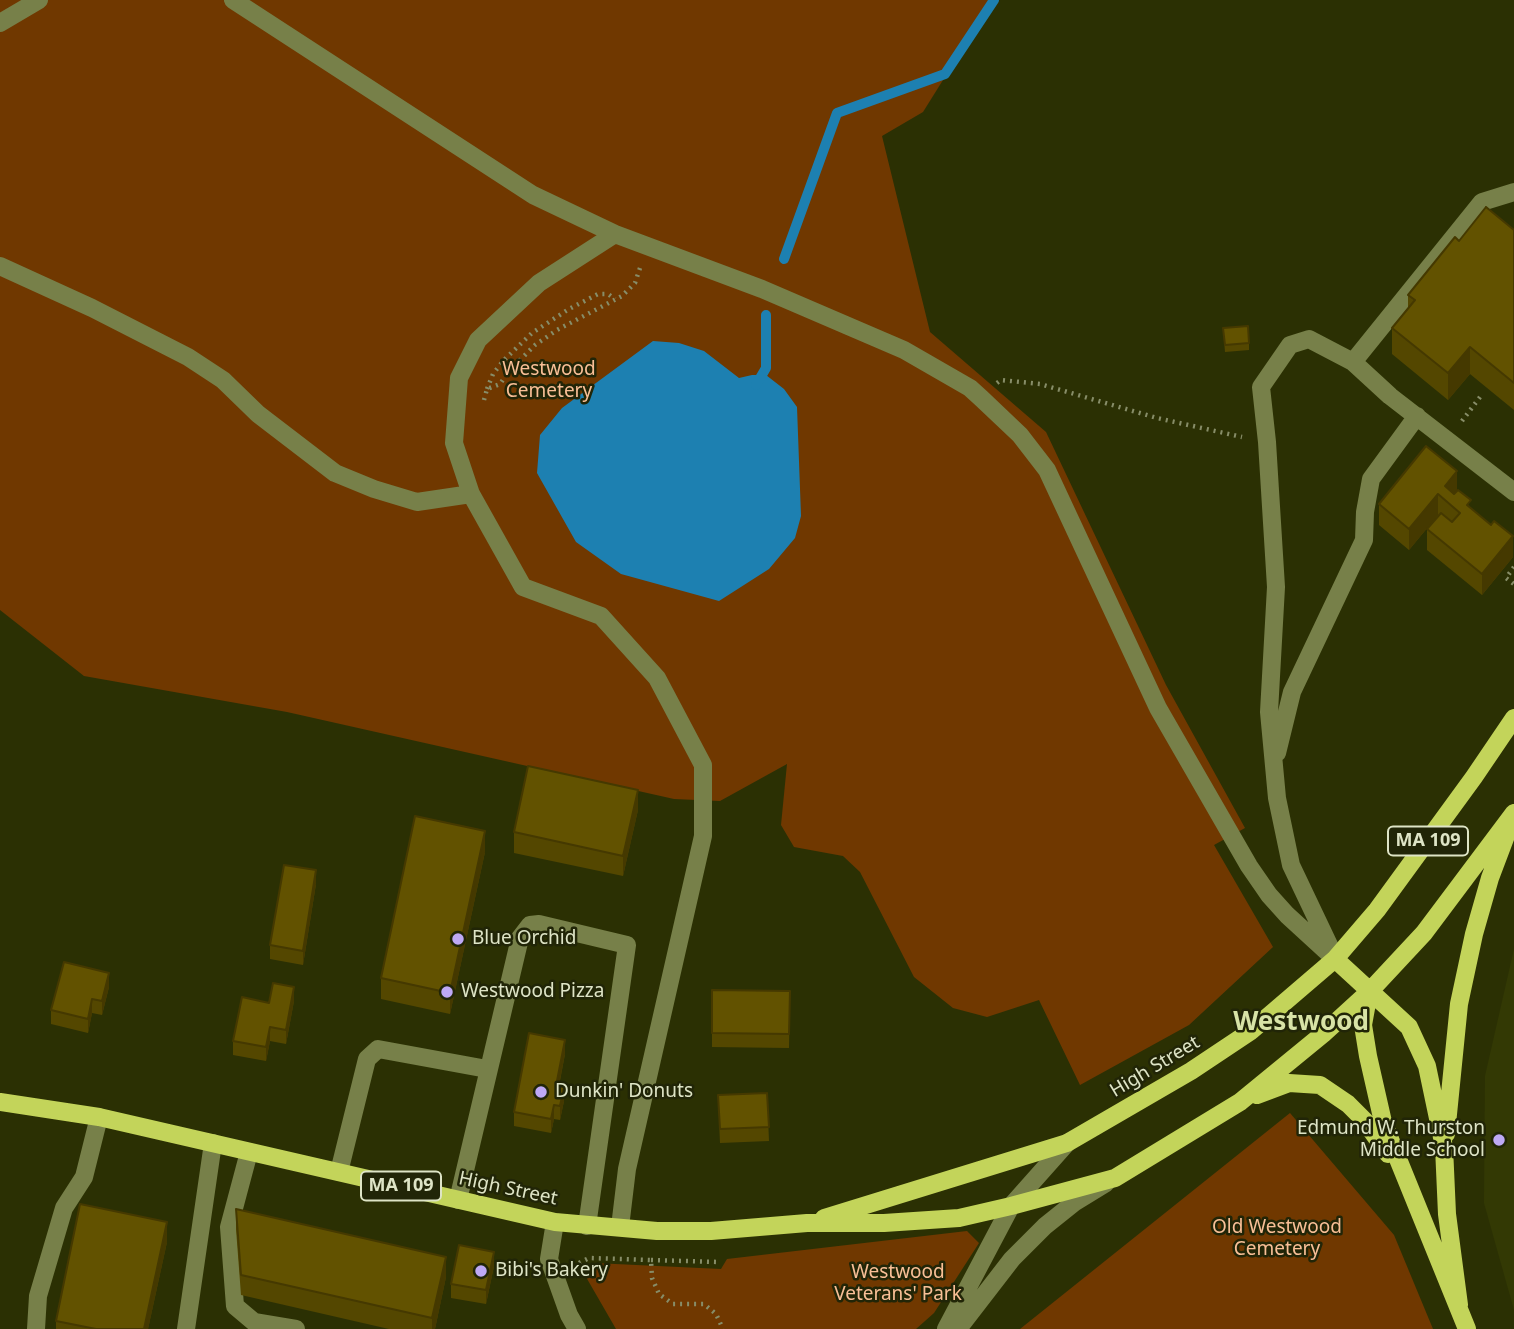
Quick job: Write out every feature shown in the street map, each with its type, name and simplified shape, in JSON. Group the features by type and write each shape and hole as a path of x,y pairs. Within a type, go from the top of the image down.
{"main road":[{"name":"High Street","path":"807,1223 1066,1143 1156,1092 1251,1031 1335,958 1377,910 1514,718"},
{"name":"High Street","path":"0,1102 99,1117 555,1222 587,1226 657,1231 711,1231 807,1223 884,1223 959,1218 1115,1178 1240,1102 1323,1034 1369,992 1423,933 1514,813"},
{"path":"1459,1305 1447,1214 1444,1147 1459,1004 1474,934 1490,878 1514,813"},
{"path":"1335,958 1409,1027 1427,1066 1444,1147"},
{"path":"1369,992 1363,1025 1383,1122 1467,1329"},
{"path":"1240,1102 1289,1083 1320,1085 1334,1093 1364,1120 1401,1170"}],"street":[{"path":"0,23 39,0"},
{"path":"233,0 533,195 615,234 762,289 904,350 970,388 1020,435 1047,470 1158,708 1250,866 1269,895 1287,915 1335,958"},
{"path":"1353,362 1482,202 1514,192"},
{"path":"615,234 539,283 478,340 459,378 454,443 471,494 523,586 601,616 657,678 704,765 703,836 627,1169 620,1227"},
{"path":"0,266 92,308 188,357 223,380 258,414 335,473 417,502 471,494"},
{"path":"1335,958 1291,865 1277,799 1269,712 1276,587 1261,387 1290,345 1309,339 1353,362 1390,396 1514,492"},
{"path":"1275,763 1292,692 1364,540 1365,512 1371,479 1417,416"},
{"path":"458,1200 520,938 530,925 539,924 627,945 587,1226"},
{"path":"339,1172 367,1059 377,1049 487,1069"},
{"path":"36,1329 38,1296 60,1220 64,1208 84,1177 99,1117"},
{"path":"187,1329 213,1143"},
{"path":"946,1329 1011,1206 1066,1143"},
{"path":"249,1152 229,1227 235,1306 254,1322 296,1329"},
{"path":"958,1329 1012,1259 1045,1226 1075,1202 1115,1178"},
{"path":"555,1222 549,1259 569,1315 578,1329"}],"path":[{"path":"487,389 500,384 536,345 557,330 616,300 635,283 648,246"},
{"path":"484,403 493,374 532,332 598,295 608,294 616,300"},
{"path":"981,398 1001,380 1040,384 1157,418 1267,442"},
{"path":"1459,425 1480,397"},
{"path":"1514,567 1506,578 1514,584"},
{"path":"579,1263 589,1258 719,1262"},
{"path":"651,1260 652,1278 659,1294 673,1304 704,1304 716,1314 723,1329"}],"shaded area":[{"name":"Edmund W. Thurston Middle School","path":"1514,949 1514,1310 1484,1203 1485,1076"}],"green space":[{"name":"Westwood Cemetery","path":"0,0 993,0 923,112 882,136 930,332 1046,432 1166,685 1245,828 1214,845 1273,947 1189,1025 1080,1085 1039,1000 987,1017 953,1008 914,977 860,872 843,856 794,847 781,825 787,764 720,801 674,799 287,712 84,676 0,610"},
{"name":"Old Westwood Cemetery","path":"1290,1113 1394,1235 1433,1329 1020,1329"},
{"name":"Westwood Veterans' Park","path":"967,1231 979,1243 934,1313 916,1329 616,1329 586,1277 594,1263 721,1269 727,1259"}],"water":[{"path":"653,341 679,343 704,351 739,378 766,375 784,389 797,407 801,516 795,538 769,569 719,601 621,574 576,542 537,473 540,435 562,408"}],"building":[{"path":"1486,207 1514,230 1514,383 1470,347 1448,373 1392,328 1415,300 1408,295 1455,237 1459,241"},
{"path":"1248,326 1249,343 1225,345 1223,328"},
{"path":"1426,446 1457,471 1445,486 1454,494 1458,490 1471,500 1467,505 1491,525 1494,521 1513,536 1482,574 1427,529 1441,513 1452,522 1460,513 1438,494 1409,529 1379,504"},
{"path":"528,766 638,790 623,856 514,832"},
{"path":"415,816 485,831 450,993 381,978"},
{"path":"284,865 316,870 303,951 270,945"},
{"path":"64,962 109,973 102,1001 92,999 88,1019 51,1010"},
{"path":"273,983 294,987 286,1030 270,1027 266,1047 233,1041 242,997 269,1003"},
{"path":"712,990 790,991 789,1034 712,1033"},
{"path":"529,1033 565,1040 556,1086 564,1087 560,1106 554,1105 551,1119 514,1112"},
{"path":"767,1093 769,1127 720,1129 718,1095"},
{"path":"80,1204 167,1222 144,1329 96,1329 56,1321"},
{"path":"236,1209 446,1257 432,1318 241,1275"},
{"path":"459,1245 494,1252 486,1290 451,1284"}],"waterway":[{"path":"784,259 837,113 945,74 994,0"},
{"path":"756,385 766,368 766,315"}],"place":[{"name":"Blue Orchid","path":"458,939"},
{"name":"Westwood Pizza","path":"447,992"},
{"name":"Dunkin' Donuts","path":"541,1092"},
{"name":"Edmund W. Thurston Middle School","path":"1499,1140"},
{"name":"Bibi's Bakery","path":"481,1271"}],"district":[{"name":"Westwood","path":"1301,1023"}]}
